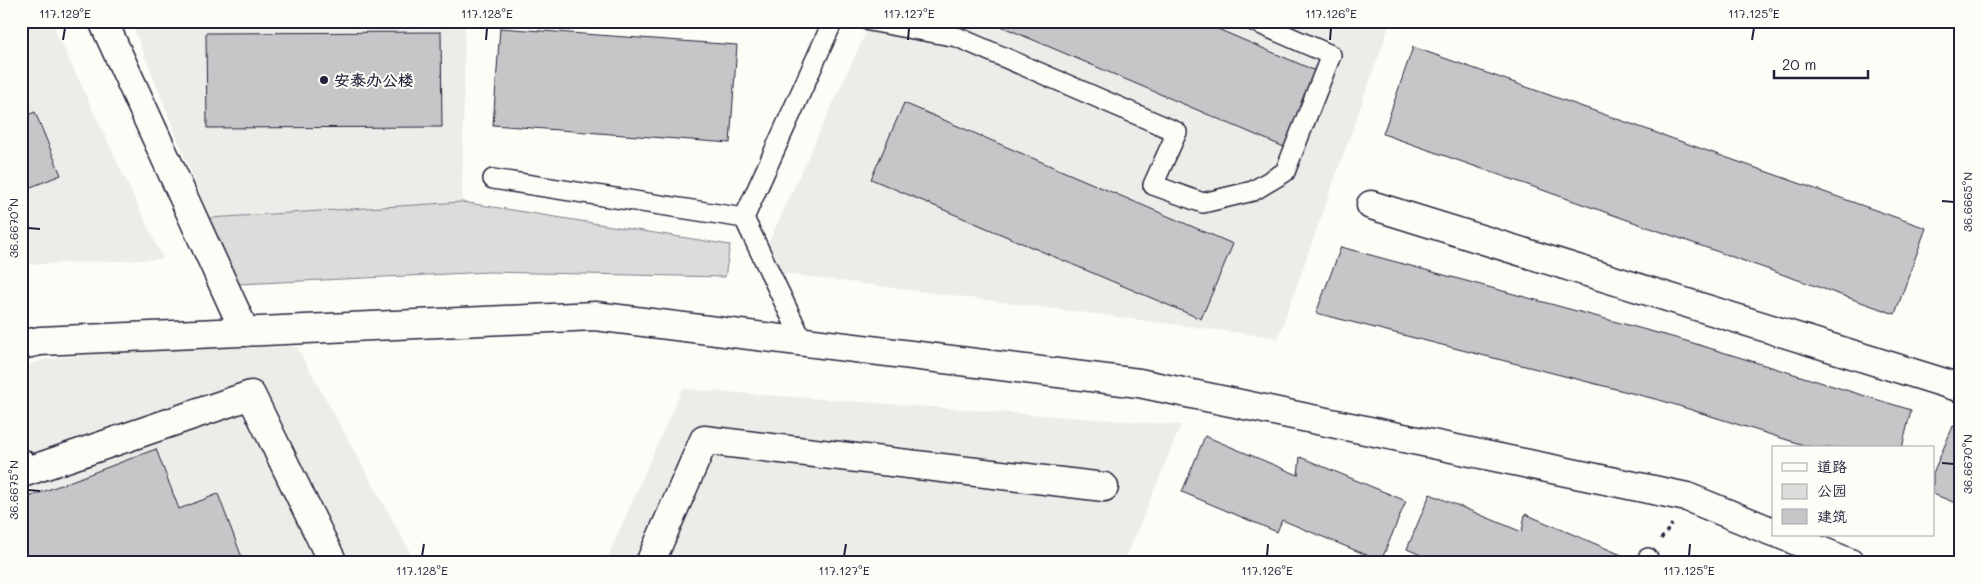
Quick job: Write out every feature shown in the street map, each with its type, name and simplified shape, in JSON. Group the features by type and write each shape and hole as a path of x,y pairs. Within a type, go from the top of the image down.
{"street":[{"path":"103,21 245,332"},
{"path":"1371,204 1961,388"},
{"path":"21,345 40,341 595,316 1139,383 1687,497 1772,532"},
{"path":"21,464 25,472 251,395 333,563"},
{"path":"650,563 704,440 1104,487"},
{"path":"1784,536 1850,563"}],"lane":[{"path":"803,342 744,218 833,21"},
{"path":"869,21 952,29 1177,132 1152,185 1203,203 1253,190 1285,172 1331,55 1253,21"},
{"path":"493,180 744,218"}],"shaded area":[{"path":"21,21 51,21 163,259 21,265"},
{"path":"131,21 465,21 462,202 209,218"},
{"path":"871,21 1391,21 1278,338 756,270"},
{"path":"297,347 416,563 21,563 21,367 47,359 161,348"},
{"path":"682,389 1181,425 1124,563 605,563"}],"green space":[{"path":"462,202 730,245 725,277 489,272 239,284 209,218"}],"building":[{"path":"989,21 1199,21 1316,71 1284,147"},
{"path":"500,28 737,45 730,143 493,125"},
{"name":"安泰办公楼","path":"441,32 442,127 207,128 206,33"},
{"path":"1413,47 1926,228 1895,314 1383,134"},
{"path":"904,103 1233,244 1201,319 871,179"},
{"path":"35,112 61,175 21,191 21,118"},
{"path":"1341,247 1683,340 1911,410 1902,446 1807,446 1663,401 1316,313"},
{"path":"1953,426 1961,429 1961,505 1934,494 1934,471"},
{"path":"1205,436 1298,475 1300,457 1406,501 1381,561 1282,520 1277,532 1182,492"},
{"path":"156,449 179,509 218,494 244,563 21,563 21,500"},
{"path":"1430,494 1522,532 1525,514 1631,559 1629,563 1439,563 1407,549"}],"place":[{"name":"安泰办公楼","path":"324,80"}]}
